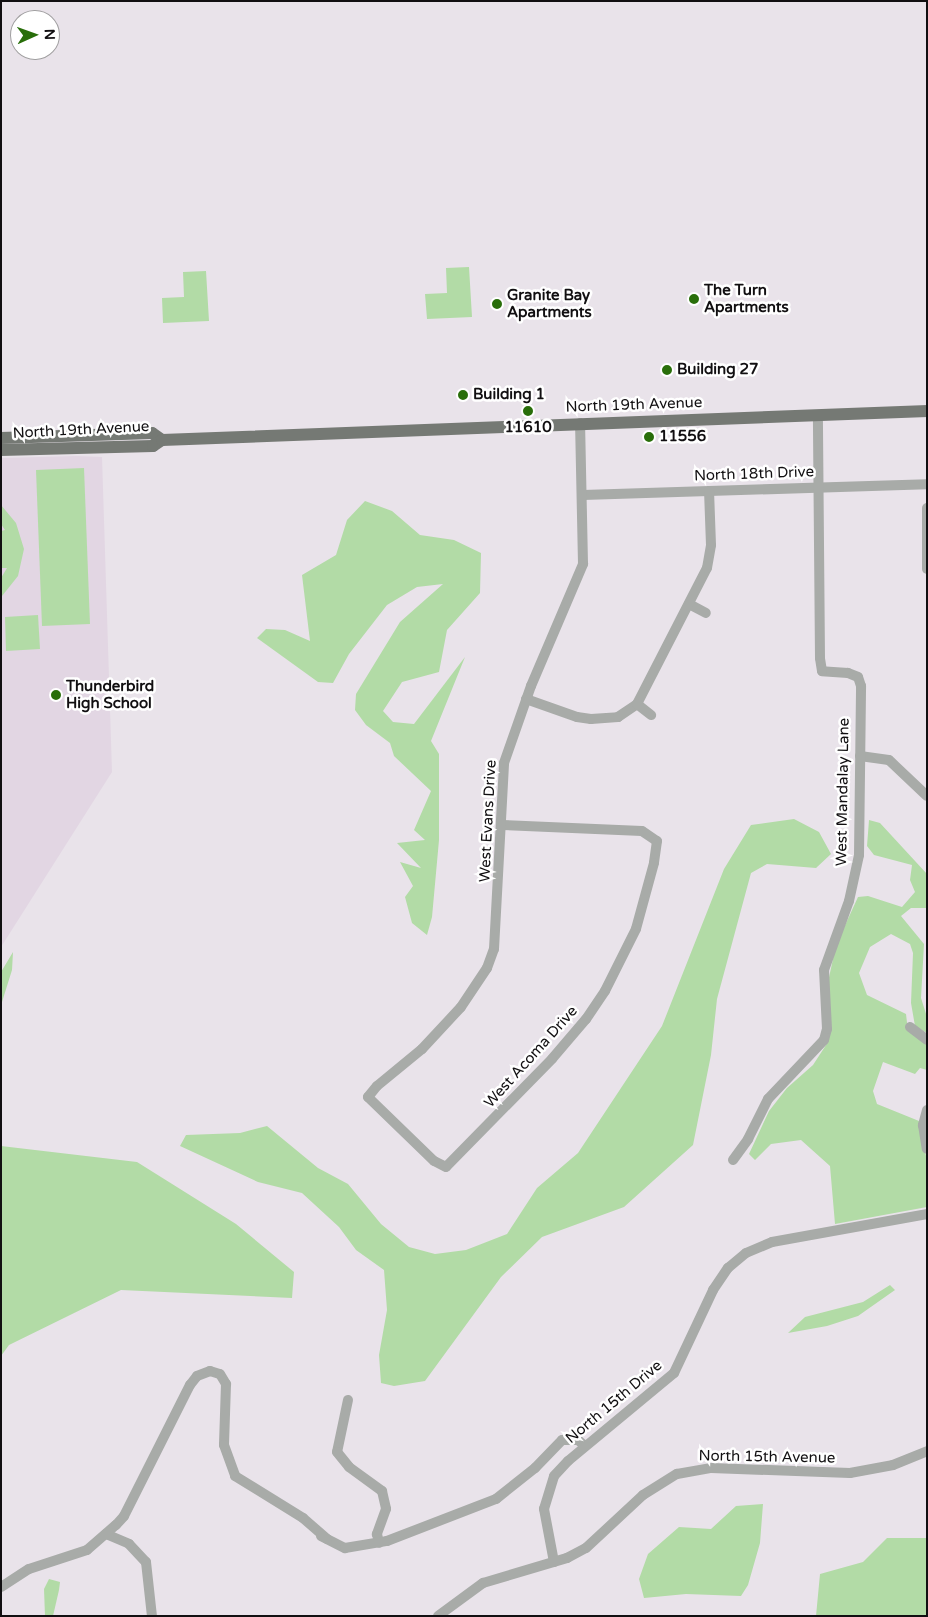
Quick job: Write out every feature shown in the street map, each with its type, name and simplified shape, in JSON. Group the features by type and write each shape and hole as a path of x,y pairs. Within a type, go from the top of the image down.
{"main road":[{"name":"North 19th Avenue","path":"1,450 153,446 162,440 927,411"},
{"name":"North 19th Avenue","path":"1,438 152,433 162,440"}],"street":[{"name":"West Mandalay Lane","path":"732,1160 748,1139 768,1099 824,1040 827,1029 824,970 849,901 858,863 860,756 858,677 822,671 820,658 818,416"},
{"name":"West Evans Drive","path":"446,1167 434,1161 368,1097 441,1030 461,1007 487,968 497,926 504,764 526,699 583,564 580,423"},
{"name":"North 18th Drive","path":"583,495 926,484"},
{"path":"926,484 927,495"},
{"path":"526,699 577,717 604,720 618,717 637,704 707,568 711,546 709,491"},
{"path":"927,508 927,569"},
{"path":"689,604 706,613"},
{"path":"637,704 651,716"},
{"path":"860,756 890,760 927,796"},
{"name":"West Acoma Drive","path":"446,1167 552,1059 605,990 636,929 657,841 642,831 502,825"},
{"path":"910,1027 927,1040"},
{"path":"927,1110 922,1125 927,1148"},
{"name":"North 15th Drive","path":"554,1562 546,1529 545,1499 559,1469 674,1372 713,1290 728,1268 746,1253 772,1242 927,1214"},
{"path":"1,1587 29,1569 86,1550 124,1516 190,1385 197,1376 210,1371 220,1374 226,1384 224,1445 232,1471 241,1481 302,1518 327,1539 345,1548 379,1543 496,1499 535,1468 562,1440 578,1440 585,1446"},
{"path":"348,1400 337,1452 349,1466 382,1491 386,1509 377,1534 379,1543"},
{"name":"North 15th Avenue","path":"438,1616 483,1583 554,1562 596,1541 643,1495 677,1474 711,1468 850,1474 893,1465 927,1450"},
{"path":"106,1534 129,1544 146,1562 152,1616"}],"shaded area":[{"name":"Thunderbird High School","path":"102,457 112,772 1,947 1,458"}],"green space":[{"path":"469,267 472,317 427,319 425,294 447,293 446,268"},
{"path":"206,271 209,321 163,323 162,298 184,297 183,272"},
{"path":"84,468 90,624 42,626 36,470"},
{"path":"365,501 392,511 420,535 454,540 481,553 480,593 447,630 439,672 402,682 383,711 393,722 414,724 465,657 431,741 439,754 439,840 432,917 427,935 412,923 405,897 413,886 400,862 421,868 397,843 425,840 414,830 431,791 394,756 390,743 366,725 355,710 356,694 400,622 443,584 417,587 387,605 349,654 333,683 318,682 257,638 266,629 285,630 310,641 302,575 336,555 347,520"},
{"path":"1,505 16,523 24,549 18,576 2,596 1,609 1,578 7,568 1,568 1,531 5,530 1,524"},
{"path":"38,615 40,649 6,651 5,617"},
{"path":"794,819 819,832 831,854 816,868 767,864 751,873 717,999 711,1055 693,1145 624,1207 542,1237 501,1277 425,1381 394,1386 381,1383 379,1355 387,1310 384,1270 356,1250 339,1227 302,1193 258,1182 180,1146 186,1135 240,1133 267,1126 318,1168 348,1184 381,1224 409,1247 435,1254 466,1250 507,1234 537,1188 578,1153 662,1026 724,869 751,825"},
{"path":"869,820 880,823 927,874 927,908 911,908 901,916 924,944 921,998 927,1017 927,1033 915,1026 911,1003 913,953 910,944 891,934 870,947 859,973 867,995 906,1014 908,1031 927,1044 927,1070 920,1068 915,1074 883,1062 873,1091 877,1104 919,1121 927,1161 927,1207 835,1224 830,1166 801,1140 771,1144 755,1160 749,1154 769,1111 787,1088 813,1065 828,1042 828,982 836,945 858,897 868,896 902,907 915,892 910,880 912,865 874,855 867,846"},
{"path":"13,952 12,970 2,1002 1,1021 1,972"},
{"path":"1,1146 137,1162 236,1224 294,1272 292,1298 121,1290 9,1345 1,1356"},
{"path":"890,1285 895,1290 858,1316 827,1326 788,1333 805,1317 863,1302"},
{"path":"763,1504 760,1543 748,1585 741,1596 686,1594 644,1598 639,1579 648,1554 679,1527 711,1529 736,1506"},
{"path":"887,1538 927,1538 927,1616 816,1616 820,1574 863,1562"},
{"path":"49,1579 60,1582 53,1616 45,1616 44,1589"}],"place":[{"name":"The Turn Apartments","path":"694,299"},
{"name":"Granite Bay Apartments","path":"497,304"},
{"name":"Building 27","path":"667,370"},
{"name":"Building 1","path":"463,395"},
{"name":"11610","path":"528,411"},
{"name":"11556","path":"649,437"},
{"name":"Thunderbird High School","path":"56,695"}]}
